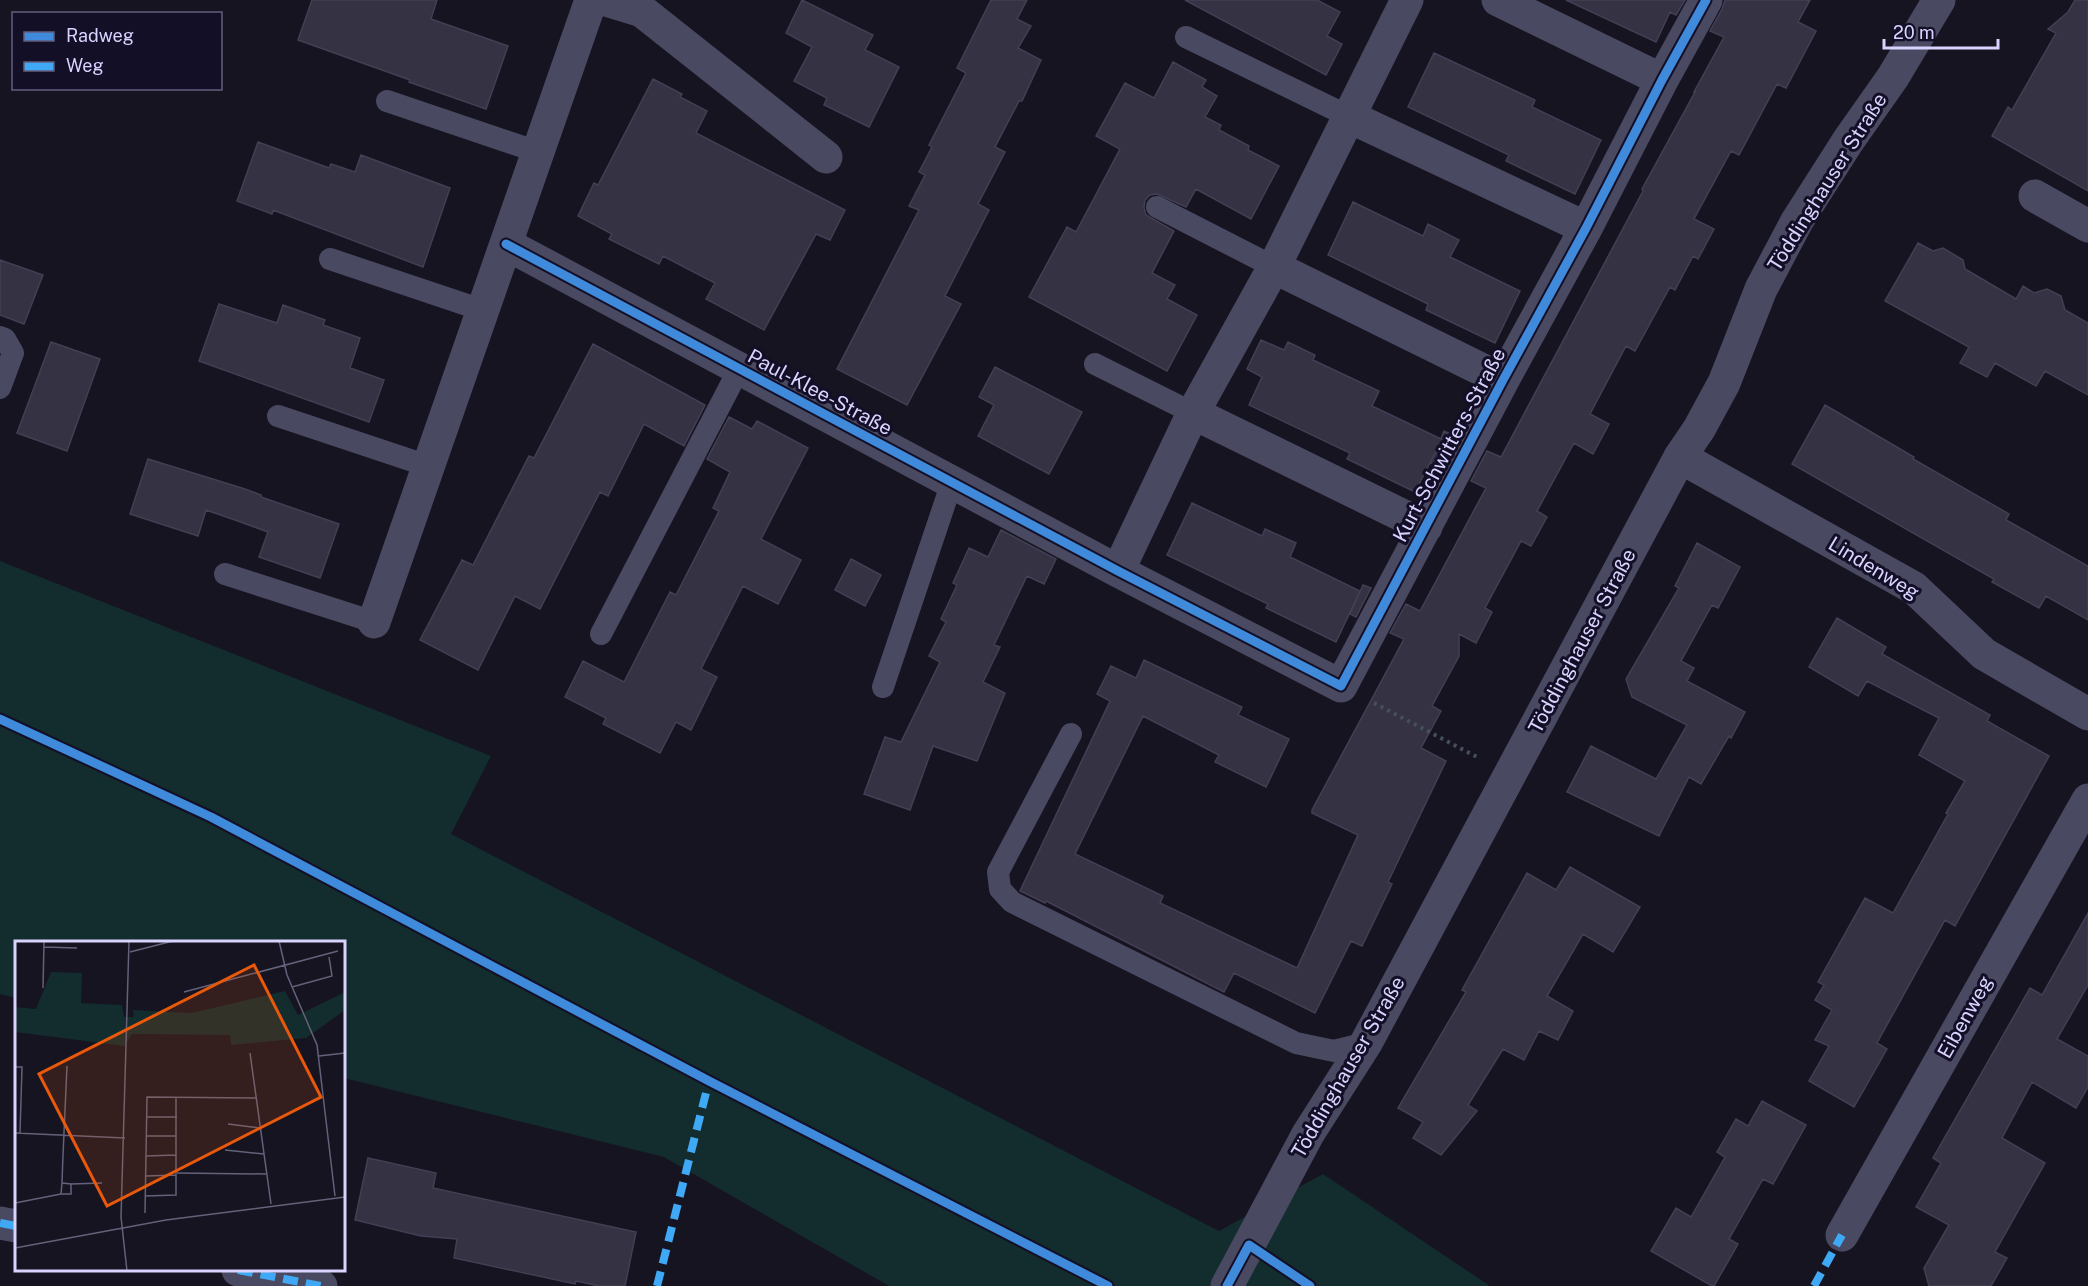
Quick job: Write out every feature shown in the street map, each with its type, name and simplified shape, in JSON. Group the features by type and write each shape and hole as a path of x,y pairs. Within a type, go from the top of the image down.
{"street":[{"path":"374,622 591,0"},
{"path":"606,0 642,11 826,158"},
{"path":"1341,686 1118,572 1193,413 1274,267 1407,0"},
{"path":"1498,0 1662,80"},
{"name":"Kurt-Schwitters-Straße","path":"1341,686 1706,0"},
{"name":"Töddinghauser Straße","path":"1227,1286 1308,1134 1366,1043 1680,457 1699,429 1724,383 1761,289 1792,230 1940,0"},
{"path":"1350,117 1586,228"},
{"path":"2035,196 2088,226"},
{"name":"Paul-Klee-Straße","path":"506,244 1118,572"},
{"name":"Kurt-Schwitters-Straße","path":"1274,267 1503,380"},
{"name":"Kurt-Schwitters-Straße","path":"1193,413 1426,527"},
{"name":"Lindenweg","path":"1680,457 1914,588 1984,654 2088,714"},
{"name":"Eibenweg","path":"1842,1235 2088,800"},
{"path":"0,1222 15,1226"},
{"path":"248,1271 321,1286"}],"lane":[{"path":"1186,37 1350,117"},
{"path":"387,101 538,152"},
{"name":"Kurt-Schwitters-Straße","path":"1156,207 1274,267"},
{"path":"330,259 483,310"},
{"path":"0,338 5,339 13,353 0,388"},
{"name":"Kurt-Schwitters-Straße","path":"1095,364 1193,413"},
{"name":"Paul-Klee-Straße","path":"601,634 739,369"},
{"path":"278,416 428,466"},
{"path":"883,687 952,482"},
{"path":"225,574 374,622"},
{"path":"1071,734 998,872 1000,889 1012,903 1296,1043 1334,1051 1366,1043"}],"path":[{"path":"1341,686 1511,774"}],"green space":[{"path":"0,561 491,756 451,834 1219,1231 1323,1174 1490,1286 889,1286 664,1157 345,1078 345,941 15,941 15,998 0,994"}],"building":[{"path":"312,0 437,0 431,19 508,46 486,109 298,40"},
{"path":"802,0 873,35 865,50 899,67 869,127 824,105 827,98 794,81 812,47 786,33"},
{"path":"991,0 1027,0 1017,19 1031,26 1018,48 1041,60 1022,101 1019,101 995,147 1005,152 978,204 989,210 945,296 961,304 907,405 837,369 919,210 909,206 925,175 919,172 932,147 929,145 966,73 957,68"},
{"path":"1185,0 1317,0 1340,12 1327,36 1342,44 1326,75"},
{"path":"1566,0 1685,0 1676,15 1670,12 1656,42"},
{"path":"1725,0 1810,0 1798,22 1816,31 1786,88 1777,84 1739,155 1731,151 1694,219 1714,229 1698,259 1693,256 1675,290 1670,287 1635,351 1626,346 1590,414 1609,424 1593,454 1574,443 1537,511 1547,517 1531,546 1521,541 1485,608 1492,612 1476,643 1459,634 1459,656 1432,706 1441,711 1421,748 1446,761 1388,882 1392,884 1362,946 1351,941 1315,1013 1234,973 1224,992 1046,901 1045,903 1020,891 1110,701 1097,694 1111,666 1136,678 1144,660 1242,707 1238,715 1289,739 1266,787 1215,762 1219,755 1143,716 1075,854 1163,896 1160,903 1297,968 1358,835 1312,813 1312,810 1404,639 1390,633 1406,604 1420,611 1486,488 1471,481 1487,451 1501,457 1643,191 1642,189 1724,37 1710,31"},
{"path":"2075,0 2088,0 2088,191 1992,136 2008,107 2012,110 2056,33 2048,29 2068,12"},
{"path":"1434,53 1535,100 1532,107 1601,140 1575,194 1506,161 1509,155 1408,107"},
{"path":"1173,62 1206,80 1202,87 1217,96 1205,117 1221,125 1219,130 1249,146 1248,150 1279,166 1251,219 1196,189 1186,207 1157,194 1150,195 1145,200 1146,215 1174,231 1152,273 1175,285 1167,299 1197,315 1167,371 1029,297 1067,227 1076,232 1120,149 1096,136 1125,83 1154,98"},
{"path":"653,79 682,94 680,97 707,111 696,133 845,210 830,240 816,234 764,330 706,299 715,283 663,256 659,264 609,239 612,234 578,216 594,183 598,185"},
{"path":"258,142 329,168 331,164 355,172 361,155 450,188 423,267 273,210 272,214 237,201"},
{"path":"1353,202 1423,236 1428,224 1459,240 1450,257 1520,291 1495,343 1426,310 1428,304 1328,255"},
{"path":"1918,243 1933,251 1943,248 1963,260 1965,269 2016,299 2023,286 2034,293 2047,289 2061,296 2065,310 2088,323 2088,395 2045,371 2036,386 1995,363 1987,377 1960,363 1969,347 1885,301"},
{"path":"0,260 43,275 24,324 0,315"},
{"path":"219,304 277,323 283,305 325,320 323,325 360,338 350,368 384,380 369,422 199,361"},
{"path":"1261,340 1284,350 1288,342 1315,355 1313,360 1379,391 1372,406 1441,439 1444,431 1453,435 1437,465 1430,463 1436,451 1415,492 1347,459 1350,453 1249,405 1262,377 1247,369"},
{"path":"51,342 100,359 67,451 17,433"},
{"path":"593,344 705,405 684,446 644,424 608,496 600,492 540,609 515,596 478,670 420,640 462,560 473,565 529,456 534,458"},
{"path":"995,367 1082,412 1049,474 978,436 994,405 979,397"},
{"path":"1825,405 2009,514 2006,520 2088,566 2088,620 2046,596 2039,608 1992,582 1994,579 1792,464"},
{"path":"729,417 752,429 757,421 808,448 761,539 801,560 778,604 743,586 701,669 717,677 691,730 676,722 660,753 603,724 606,718 565,697 583,661 624,682 670,592 676,595 719,511 713,508 730,472 707,459"},
{"path":"148,459 245,489 261,497 339,524 320,578 259,557 268,532 206,510 198,536 130,514"},
{"path":"1192,503 1262,536 1265,529 1296,543 1290,557 1360,591 1336,642 1266,608 1268,604 1167,555"},
{"path":"1001,530 1056,559 1044,584 1027,576 994,645 1000,647 983,682 1005,693 977,761 933,746 910,810 864,794 885,737 901,742 940,662 929,656 946,622 941,619 957,585 953,583 969,548 988,557"},
{"path":"1697,543 1740,567 1718,608 1712,605 1681,661 1694,668 1687,681 1745,712 1701,784 1689,777 1659,836 1567,792 1591,746 1656,779 1687,725 1632,697 1626,679 1679,588 1675,586"},
{"path":"851,559 881,575 865,606 835,590"},
{"path":"1363,585 1371,588 1356,617 1350,614"},
{"path":"1837,618 1886,647 1882,654 1990,715 1987,721 2049,756 1955,926 1945,920 1877,1043 1887,1049 1854,1107 1809,1081 1829,1046 1815,1040 1832,1010 1815,1000 1824,985 1818,982 1865,898 1893,913 1965,781 1919,755 1939,718 1867,681 1858,696 1809,667"},
{"path":"1570,867 1640,907 1613,952 1583,934 1547,996 1573,1011 1558,1040 1539,1031 1524,1060 1503,1049 1468,1105 1477,1111 1441,1155 1413,1138 1423,1122 1398,1108 1466,992 1462,990 1527,873 1556,890"},
{"path":"2088,913 2088,985 2057,1039 2088,1056 2088,1087 2076,1108 2032,1082 2002,1138 2045,1163 1995,1252 2007,1258 1991,1286 1929,1286 1924,1268 1949,1225 1916,1207 1941,1163 1933,1158 2030,988 2042,995"},
{"path":"1762,1101 1806,1125 1773,1184 1763,1179 1729,1239 1738,1244 1712,1286 1651,1251 1676,1208 1691,1217 1725,1157 1717,1152 1736,1119 1748,1126"},
{"path":"368,1158 436,1173 433,1188 636,1232 625,1286 599,1286 576,1281 575,1284 454,1258 457,1239 421,1236 355,1220"}],"marked path":[{"path":"657,1286 709,1081"},
{"path":"0,1223 15,1226"},
{"path":"1814,1286 1842,1235"},
{"path":"243,1271 321,1286"}],"cycle path":[{"path":"506,244 1118,571 1341,686 1706,0"},
{"path":"0,719 211,817 709,1081 1108,1286"},
{"path":"1227,1286 1249,1245 1310,1286"}]}
